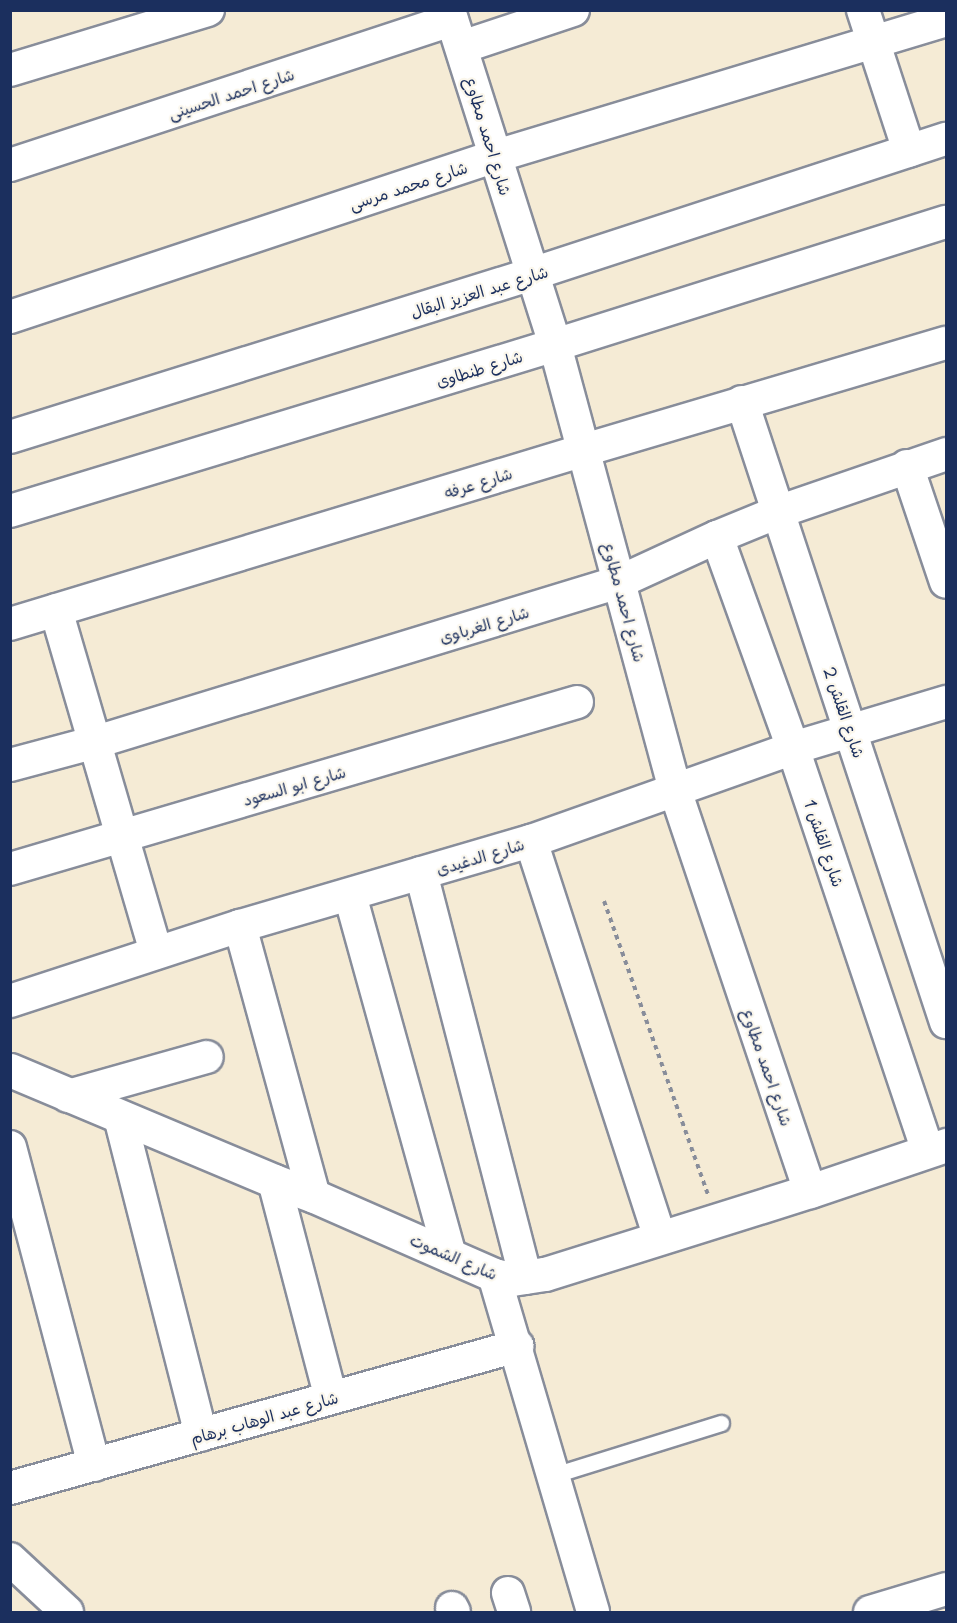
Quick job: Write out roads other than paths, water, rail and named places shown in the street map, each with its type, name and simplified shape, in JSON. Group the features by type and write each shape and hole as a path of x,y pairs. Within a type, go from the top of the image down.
{"street":[{"path":"10,70 208,10"},
{"name":"شارع احمد الحسينى","path":"10,165 454,26 573,10"},
{"path":"863,10 909,151"},
{"name":"شارع محمد مرسى","path":"10,317 496,156 946,20"},
{"name":"شارع احمد مطاوع","path":"454,26 555,345 675,790 810,1191"},
{"name":"شارع عبد العزيز البقال","path":"10,436 532,274 946,139"},
{"name":"شارع طنطاوى","path":"10,511 555,345 946,222"},
{"name":"شارع عرفه","path":"10,624 742,402 946,343"},
{"name":"شارع القلش 2","path":"742,402 946,1022"},
{"name":"شارع الغرباوى","path":"10,765 96,742 619,582 778,512 946,454"},
{"path":"908,466 946,582"},
{"name":"شارع القلش 1","path":"717,537 937,1148"},
{"path":"56,610 156,953"},
{"name":"شارع ابو السعود","path":"10,868 577,702"},
{"name":"شارع الدغيدى","path":"10,1001 240,926 531,841 793,748 946,702"},
{"path":"531,841 660,1238"},
{"path":"421,873 510,1277 517,1346 593,1612"},
{"path":"350,895 450,1256"},
{"path":"240,926 314,1196"},
{"path":"68,1096 207,1057"},
{"name":"شارع الشموت","path":"10,1070 68,1096 314,1196 450,1256 510,1277"},
{"path":"120,1117 201,1435"},
{"path":"10,1147 94,1465"},
{"path":"510,1277 660,1238 937,1148"},
{"path":"274,1181 331,1398"},
{"name":"شارع عبد الوهاب برهام","path":"10,1488 517,1346"},
{"path":"10,1559 58,1611"},
{"path":"870,1612 946,1589"}],"lane":[{"path":"554,1475 721,1423"}]}
